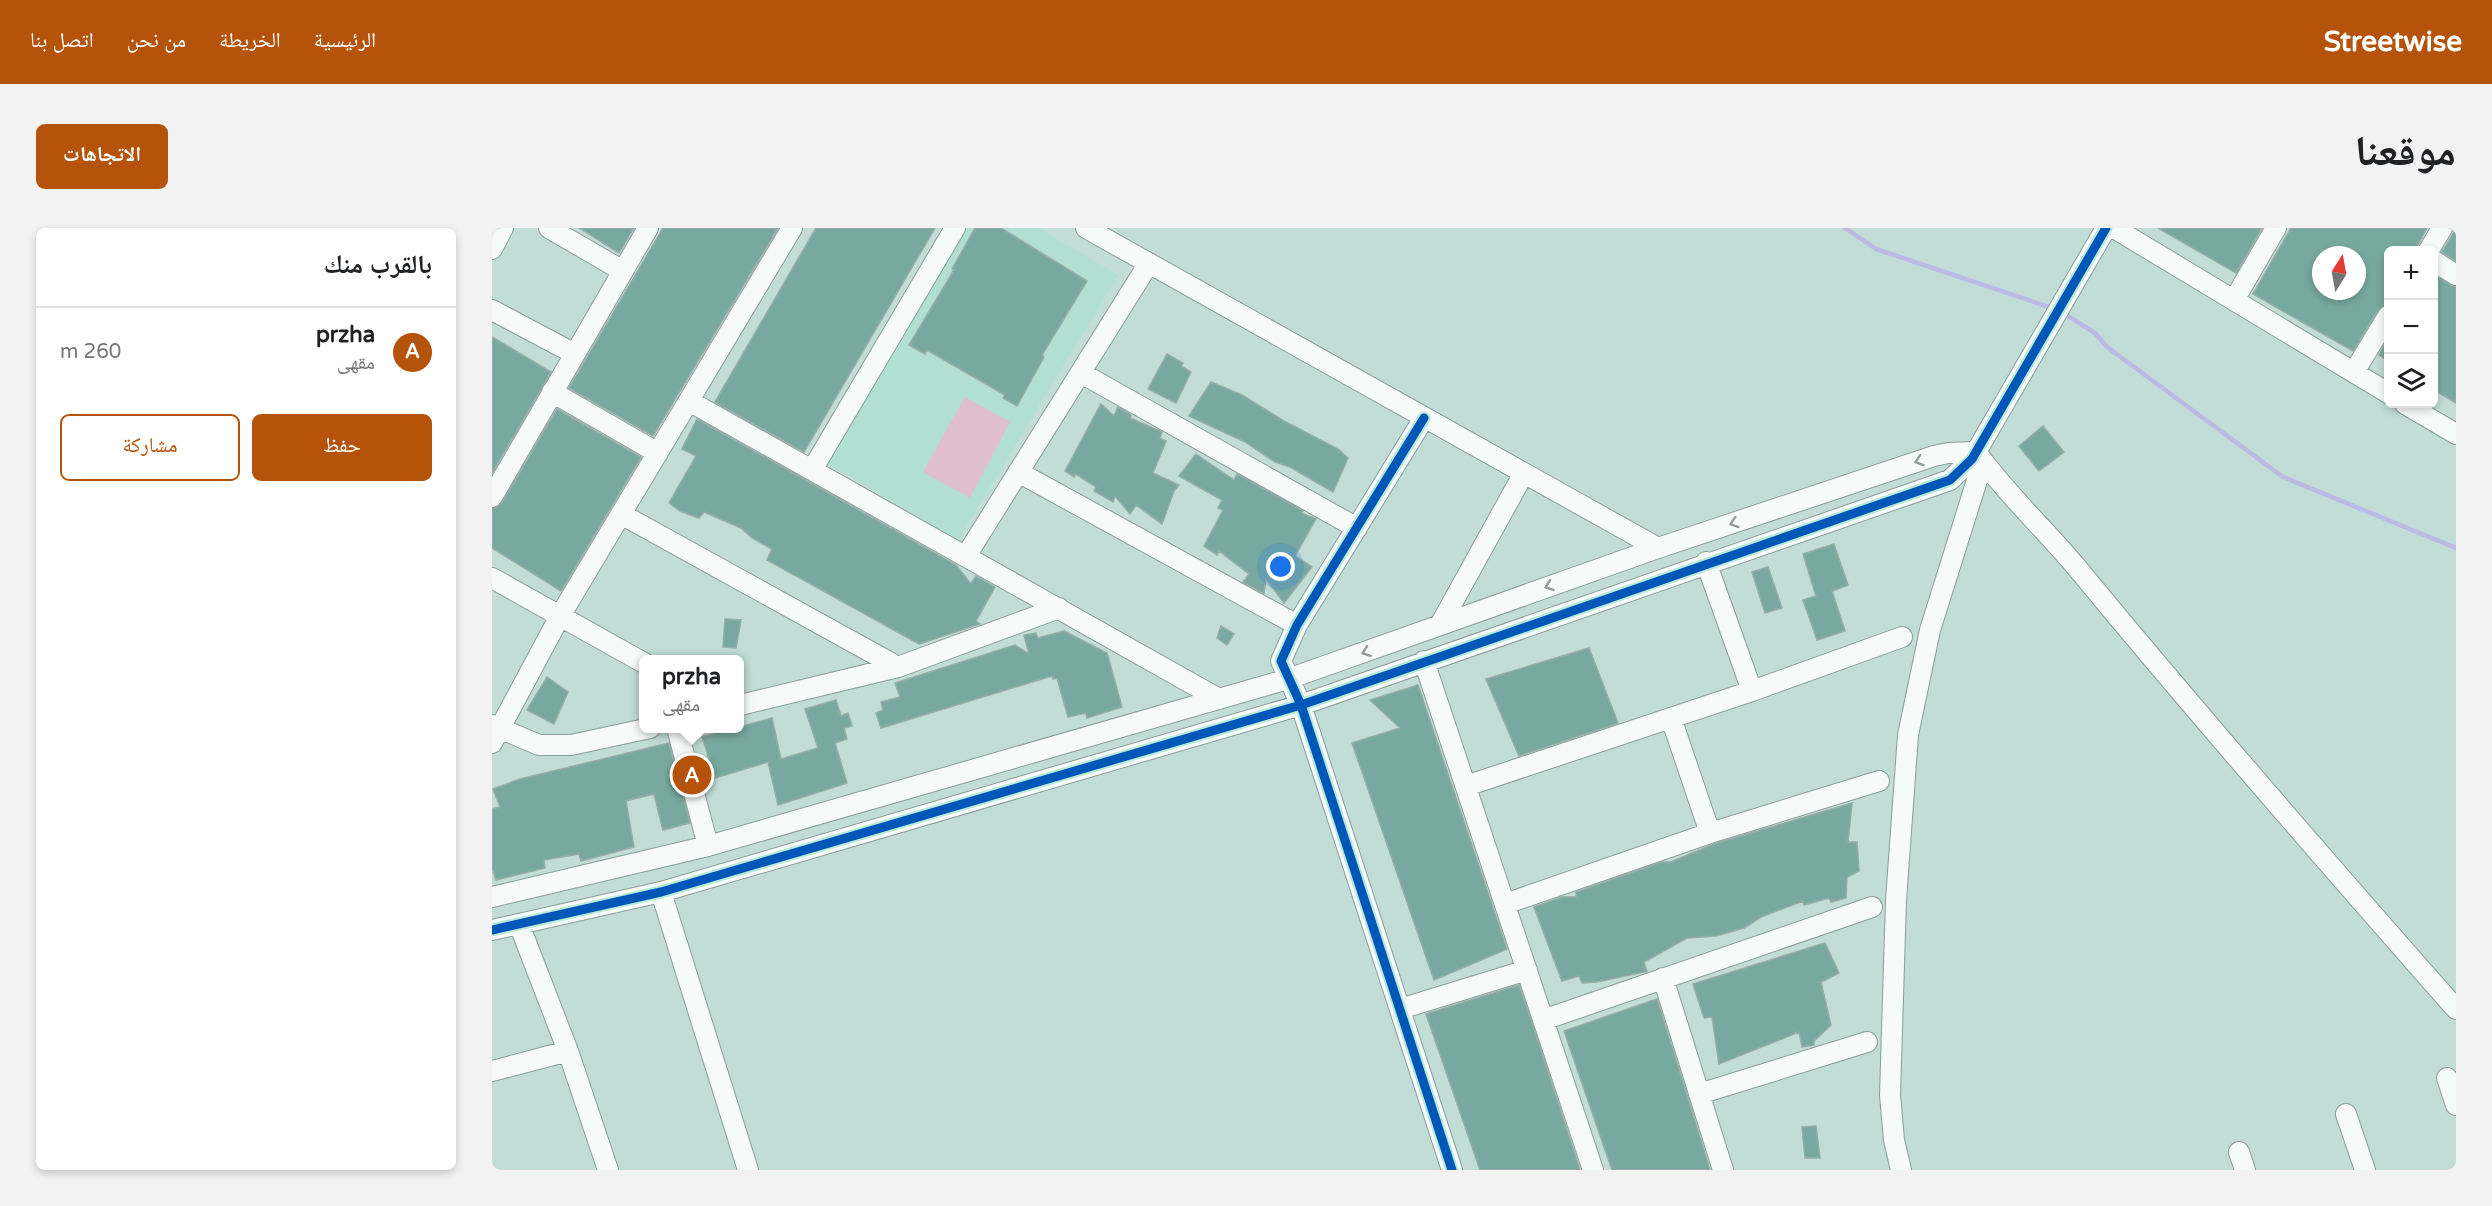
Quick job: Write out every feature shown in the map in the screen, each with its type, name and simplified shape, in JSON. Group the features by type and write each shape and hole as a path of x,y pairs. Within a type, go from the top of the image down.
{"street":[{"path":"492,249 503,228"},
{"path":"549,228 623,271"},
{"path":"492,497 648,228"},
{"path":"639,731 571,745 539,745 495,732 560,616 792,228"},
{"path":"812,470 955,228"},
{"path":"1086,228 1658,548"},
{"path":"1901,1170 1894,1140 1890,1095 1896,900 1908,735 1930,630 1979,456 2106,228"},
{"path":"2114,228 2384,391"},
{"path":"2234,300 2276,228"},
{"path":"2431,246 2442,228"},
{"path":"966,556 1149,263"},
{"path":"2438,264 2456,274"},
{"path":"492,310 575,354"},
{"path":"2354,372 2384,323"},
{"path":"1081,373 1357,528"},
{"path":"552,392 658,453"},
{"path":"689,400 1219,699"},
{"path":"2412,408 2456,435"},
{"path":"1424,418 1297,626 1282,657 1282,666 1301,705 1452,1170"},
{"path":"492,897 708,846 1288,679 1658,548 1948,453 1979,456 1998,483 2072,561 2153,660 2456,1009"},
{"path":"492,930 661,892 1301,705 1706,562 1950,480 1979,456"},
{"path":"1018,472 1297,626"},
{"path":"1440,625 1524,473"},
{"path":"621,514 898,667"},
{"path":"1706,562 1752,691"},
{"path":"492,578 639,660"},
{"path":"744,704 898,667 1059,608"},
{"path":"1466,786 1752,691 1902,637"},
{"path":"1424,661 1593,1170"},
{"path":"1671,718 1710,833"},
{"path":"678,733 708,846"},
{"path":"1505,904 1710,833 1879,781"},
{"path":"661,892 748,1170"},
{"path":"1544,1020 1872,907"},
{"path":"519,924 568,1051 608,1170"},
{"path":"1400,1009 1527,970"},
{"path":"1663,978 1723,1170"},
{"path":"1699,1094 1867,1042"},
{"path":"492,1071 568,1051"},
{"path":"2447,1078 2456,1105"},
{"path":"2346,1114 2365,1170"}],"shaded area":[{"path":"959,228 1038,228 1118,275 958,540 821,459"},
{"path":"965,397 1010,422 970,498 923,472"}],"building":[{"path":"579,228 634,228 619,253"},
{"path":"663,228 778,228 653,436 569,388"},
{"path":"816,228 935,228 804,452 715,402"},
{"path":"975,228 1001,228 1087,281 1042,355 1044,357 1017,406 1003,398 1005,395 927,350 925,354 909,345 954,270 952,269"},
{"path":"2158,228 2262,228 2236,273"},
{"path":"2291,228 2427,228 2417,246 2384,246 2384,306 2378,310 2353,351 2253,294"},
{"path":"2456,229 2456,261 2442,252"},
{"path":"2438,278 2456,287 2456,403 2438,392"},
{"path":"492,337 551,372 492,473"},
{"path":"2384,346 2384,358 2379,355"},
{"path":"1167,354 1183,363 1181,366 1191,372 1176,403 1148,389"},
{"path":"1211,382 1242,395 1284,421 1338,449 1348,458 1333,492 1290,467 1275,462 1245,442 1189,416"},
{"path":"1101,404 1114,416 1118,407 1131,415 1130,418 1162,432 1160,438 1166,441 1153,473 1179,485 1174,491 1162,524 1136,505 1130,514 1115,496 1113,502 1094,491 1096,487 1076,474 1074,477 1065,471"},
{"path":"557,409 641,457 561,591 492,548 492,509 502,503"},
{"path":"697,419 956,565 971,584 976,576 995,587 976,621 980,624 919,644 767,560 772,549 752,538 741,528 704,512 699,518 680,511 669,503 696,456 682,449"},
{"path":"2043,426 2064,452 2039,471 2019,446"},
{"path":"1196,454 1234,480 1237,474 1303,511 1301,513 1316,519 1295,556 1312,567 1284,603 1266,579 1264,593 1243,582 1249,574 1219,551 1217,555 1204,546 1223,510 1218,508 1222,500 1179,476"},
{"path":"1834,544 1848,585 1832,591 1845,631 1817,640 1803,600 1816,596 1803,554"},
{"path":"1768,567 1782,608 1765,613 1752,572"},
{"path":"725,619 741,620 736,648 723,647"},
{"path":"1221,626 1234,634 1227,645 1217,638"},
{"path":"1064,631 1107,653 1122,707 1087,718 1086,713 1068,717 1057,678 1053,679 1052,676 881,728 876,713 883,710 881,702 900,697 895,683 1015,645 1029,654 1024,635 1036,633 1038,638"},
{"path":"1589,648 1618,723 1519,756 1486,679"},
{"path":"547,677 568,692 554,724 527,710"},
{"path":"1418,685 1507,949 1434,980 1352,743 1400,728 1370,700"},
{"path":"836,700 841,716 848,713 852,726 844,728 847,739 835,743 847,783 778,805 768,762 715,778 702,737 717,733 744,733 744,726 772,718 781,759 818,748 805,709"},
{"path":"669,743 690,823 663,830 654,794 626,801 634,847 581,861 579,854 544,860 545,868 496,880 492,868 492,809 500,807 493,789 520,779"},
{"path":"1852,803 1848,842 1857,842 1859,871 1847,877 1846,898 1831,902 1829,898 1804,905 1803,901 1761,917 1744,928 1716,936 1687,938 1644,962 1647,972 1597,982 1582,983 1579,976 1562,981 1534,907 1562,897 1576,897 1576,892 1662,862 1671,862 1714,844"},
{"path":"1825,943 1839,973 1821,982 1831,1025 1814,1041 1814,1045 1802,1047 1799,1032 1719,1064 1712,1017 1704,1018 1693,984"},
{"path":"1519,985 1580,1170 1480,1170 1426,1014"},
{"path":"1657,999 1710,1170 1612,1170 1564,1031"},
{"path":"1816,1126 1820,1158 1805,1158 1802,1127"}],"waterway":[{"path":"1845,228 1876,249 2052,308"},
{"path":"2063,313 2095,333 2107,347 2283,477 2456,548"}],"cycle path":[{"path":"492,930 661,892 1301,705 1950,480 1972,459 2106,228"},
{"path":"1424,418 1297,625 1281,661 1301,705 1452,1170"}],"place":[{"name":"przha","path":"692,775"}]}
